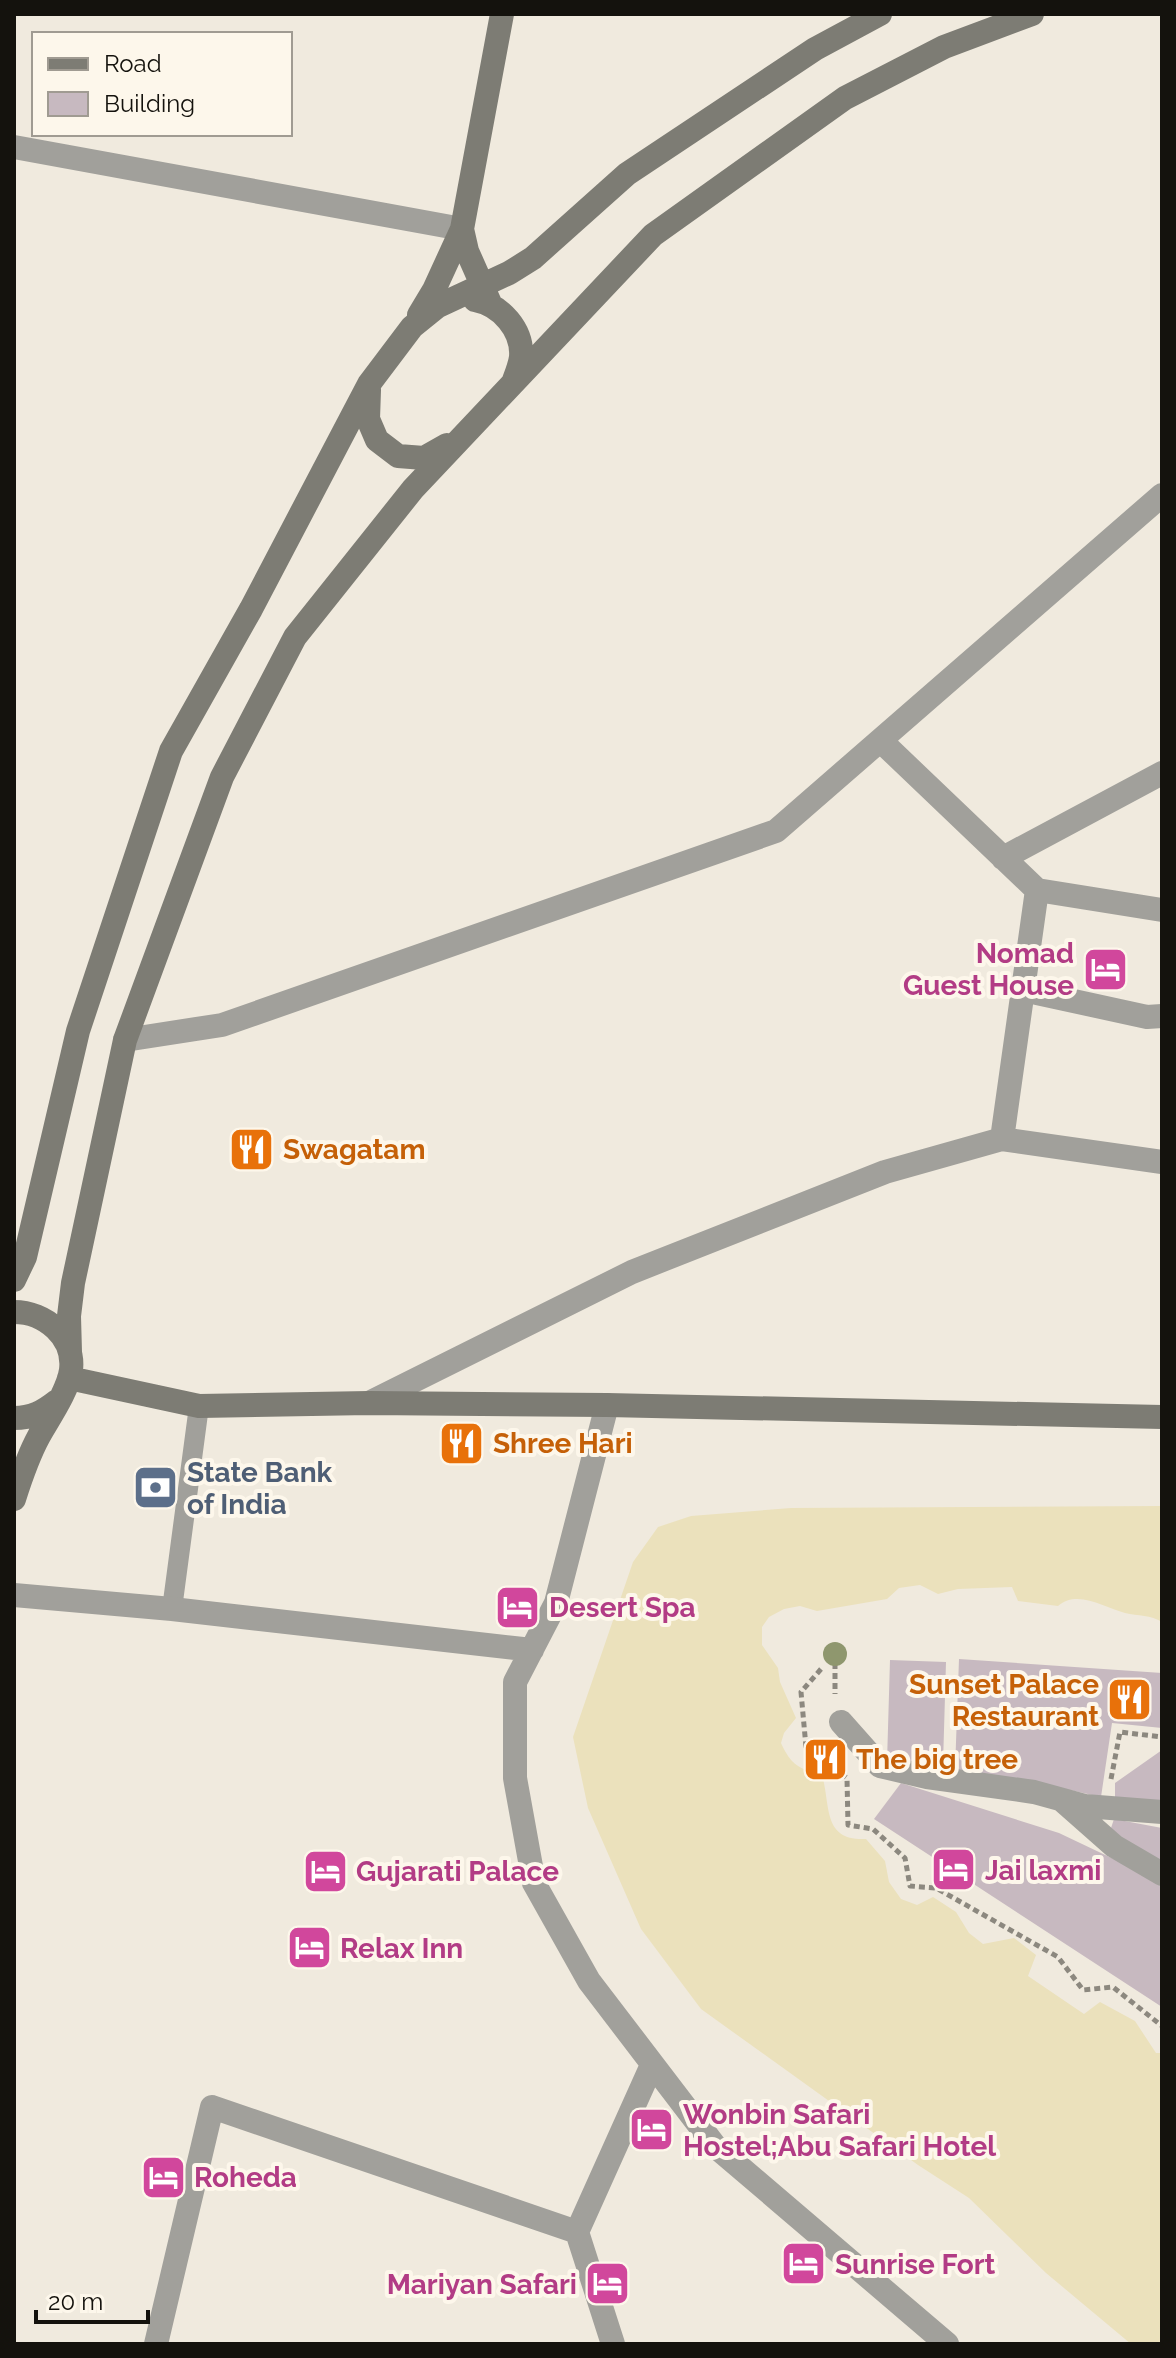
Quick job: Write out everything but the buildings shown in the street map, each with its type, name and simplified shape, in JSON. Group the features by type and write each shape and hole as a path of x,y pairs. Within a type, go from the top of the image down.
{"main road":[{"path":"14,1280 25,1257 78,1031 171,751 251,609 369,384 412,327 434,290 462,229 502,14"},
{"path":"412,327 438,306 485,294 533,258 639,166 815,49 880,14"},
{"path":"14,1499 25,1466 69,1378 69,1316 73,1283 125,1040 222,777 295,637 413,489 653,235 845,98 944,47 1032,14"},
{"path":"462,229 467,251 485,294 520,339 521,358 513,384"},
{"path":"369,384 368,419 377,440 398,456 424,458 463,436"},
{"path":"14,1312 35,1314 50,1323 62,1335 70,1352"},
{"path":"69,1378 199,1406 369,1403 607,1405 1162,1417"},
{"path":"14,1418 27,1418 44,1412 57,1401"}],"street":[{"path":"14,147 462,229"},
{"path":"125,1040 222,1025 776,831 882,742 1162,495"},
{"path":"882,742 1037,890 1162,910"},
{"path":"1003,858 1162,773"},
{"path":"1002,1139 1037,890"},
{"path":"1023,990 1147,1017 1162,1016"},
{"path":"369,1403 632,1272 885,1172 1002,1139 1162,1162"},
{"path":"607,1405 556,1603 515,1682 515,1778 534,1883 589,1981 715,2146 947,2344"},
{"path":"14,1595 172,1609 532,1650"},
{"path":"841,1722 880,1766 927,1777 1034,1792 1085,1806 1162,1812"},
{"path":"1061,1800 1114,1846 1162,1874"},
{"path":"613,2344 577,2232 652,2065"},
{"path":"156,2344 212,2107 577,2232"}],"lane":[{"path":"172,1609 199,1406"}],"path":[{"path":"821,1669 801,1692 806,1747 847,1778 848,1825 873,1829 905,1858 910,1886 936,1888 1058,1957 1083,1990 1113,1987 1162,2026"},
{"path":"1106,1808 1120,1732 1162,1737"}],"sand":[{"path":"1162,1506 1162,1622 1083,1599 1066,1601 1058,1606 1018,1601 1012,1587 958,1589 938,1594 920,1585 899,1588 887,1599 817,1611 800,1606 784,1609 769,1617 762,1627 762,1645 778,1668 780,1682 796,1718 784,1733 781,1743 797,1765 822,1775 835,1828 852,1838 866,1839 885,1861 889,1882 901,1899 917,1905 933,1897 956,1912 969,1933 983,1944 1014,1938 1036,1955 1028,1976 1084,2014 1100,2002 1135,2021 1156,2053 1162,2053 1162,2344 1131,2344 1046,2273 969,2198 918,2165 701,2009 641,1929 588,1808 573,1737 633,1562 658,1527 691,1516 791,1508"}],"place":[{"name":"Nomad Guest House","path":"1105,969"},
{"name":"Swagatam","path":"252,1149"},
{"name":"Shree Hari","path":"462,1443"},
{"name":"State Bank of India","path":"156,1488"},
{"name":"Desert Spa","path":"518,1607"},
{"name":"Sunset Palace Restaurant","path":"1130,1700"},
{"name":"The big tree","path":"825,1759"},
{"name":"Jai laxmi","path":"954,1870"},
{"name":"Gujarati Palace","path":"325,1871"},
{"name":"Relax Inn","path":"309,1948"},
{"name":"Wonbin Safari Hostel;Abu Safari Hotel","path":"652,2130"},
{"name":"Roheda","path":"163,2177"},
{"name":"Sunrise Fort","path":"804,2264"},
{"name":"Mariyan Safari","path":"608,2284"}]}
